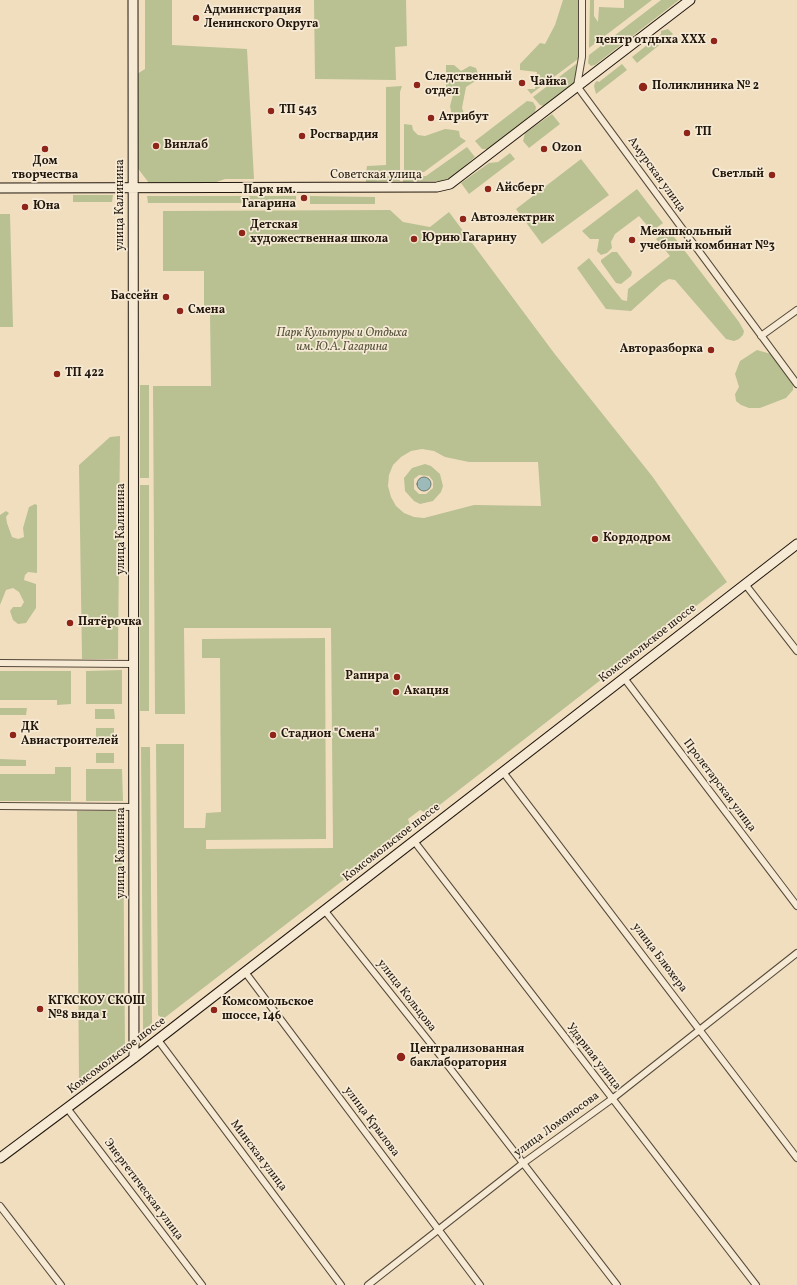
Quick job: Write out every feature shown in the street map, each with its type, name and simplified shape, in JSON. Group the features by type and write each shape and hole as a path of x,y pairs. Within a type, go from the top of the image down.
{"street":[{"name":"улица Калинина","path":"133,0 134,1058"},
{"path":"577,86 582,57 582,0"},
{"name":"Советская улица","path":"0,188 437,188 450,184 690,0"},
{"name":"Амурская улица","path":"577,86 797,384"},
{"path":"761,336 797,310"},
{"name":"Комсомольское шоссе","path":"0,1158 158,1040 797,544"},
{"path":"745,584 797,651"},
{"path":"0,664 134,664"},
{"name":"Пролетарская улица","path":"624,678 797,906"},
{"name":"улица Блюхера","path":"503,772 797,1158"},
{"path":"0,806 134,807"},
{"name":"Ударная улица","path":"414,841 756,1285"},
{"name":"улица Кольцова","path":"325,911 439,1054 522,1164 617,1285"},
{"name":"улица Ломоносова","path":"368,1285 522,1164 612,1099 700,1031 797,953"},
{"name":"улица Крылова","path":"245,972 437,1230 480,1285"},
{"name":"Минская улица","path":"158,1040 341,1285"},
{"name":"Энергетическая улица","path":"67,1108 202,1285"},
{"path":"0,1206 61,1285"}],"green space":[{"path":"145,0 172,0 172,45 247,49 254,179 225,179 211,184 149,183 136,166 137,74 145,69"},
{"path":"314,0 406,0 407,46 395,47 396,80 315,79"},
{"path":"563,0 578,0 578,59 531,94 527,89 535,89 537,72 520,70 520,64 540,43 545,44 555,25"},
{"path":"590,0 594,0 594,16 598,22 599,7 624,8 624,0 652,0 589,48"},
{"path":"661,0 679,0 595,65 591,66 588,63 589,55"},
{"path":"668,29 673,34 637,63 632,57 661,34 661,31"},
{"path":"576,64 578,65 574,82 544,106 540,105 533,97"},
{"path":"622,64 627,70 596,94 594,86 595,83 597,81 599,82"},
{"path":"446,65 454,65 461,71 470,66 476,68 478,74 477,80 466,87 462,108 465,117 459,119 452,116 450,106 454,91 446,87"},
{"path":"402,86 400,92 400,172 366,173 367,166 386,165 386,87"},
{"path":"527,101 533,102 536,107 535,112 488,149 482,149 475,141"},
{"path":"552,114 560,124 529,148 523,141 525,133"},
{"path":"404,124 412,125 413,130 418,135 425,136 445,129 459,131 460,137 466,141 424,172 404,173"},
{"path":"467,147 475,157 452,177 442,181 403,182 403,177 426,176"},
{"path":"510,153 515,159 469,194 461,183 489,163 498,162"},
{"path":"581,159 609,195 542,244 516,209"},
{"path":"400,176 400,181 366,182 366,177"},
{"path":"637,189 663,223 652,231 639,216 615,234 611,242 612,248 607,253 601,255 597,251 599,239 590,239 582,231"},
{"path":"73,195 113,195 112,202 73,202"},
{"path":"147,196 296,196 296,203 148,203"},
{"path":"310,196 375,197 375,204 310,204"},
{"name":"Парк Культуры и Отдыха им. Ю.А. Гагарина","path":"390,210 403,222 430,227 449,212 554,353 652,476 727,582 428,814 420,810 408,819 411,828 163,1019 158,1015 156,744 184,744 184,828 205,828 206,813 221,812 220,658 202,658 202,639 325,638 326,839 206,840 206,849 333,848 331,628 184,628 185,714 155,714 153,386 211,386 210,314 204,311 204,271 163,271 163,211","holes":["422,449 434,451 445,457 469,462 538,462 541,506 474,505 424,518 414,517 404,513 396,506 391,497 388,486 389,475 393,465 401,457 411,451"]},
{"path":"0,214 10,214 13,327 0,327"},
{"path":"668,229 739,322 744,331 743,335 739,339 734,341 726,339 675,280 669,279 662,283 631,311 606,309 577,268 589,258 622,300 627,301 628,289 670,256 656,239"},
{"path":"612,252 617,252 632,272 631,276 621,284 616,283 601,262 601,260"},
{"path":"757,350 771,354 793,383 793,390 786,398 760,408 749,408 736,401 735,394 739,387 735,374 740,361"},
{"path":"140,385 149,385 149,478 140,478"},
{"path":"120,436 118,659 82,659 79,465 110,437"},
{"path":"425,464 431,466 440,474 443,486 441,492 433,501 420,504 414,501 405,491 404,478 412,468","holes":["419,475 429,476 433,481 433,488 426,494 419,494 414,489 414,479"]},
{"path":"140,485 149,485 149,711 140,711"},
{"path":"35,504 37,505 37,573 28,572 25,575 24,580 36,584 36,608 26,623 18,624 13,620 10,611 13,607 21,607 24,602 19,592 13,588 6,590 0,605 0,515 6,511 9,513 6,517 7,523 12,537 18,539 24,537 23,528 29,507"},
{"path":"122,670 122,704 86,704 86,671"},
{"path":"0,671 71,671 71,704 57,705 57,700 0,700"},
{"path":"0,708 27,708 26,715 0,715"},
{"path":"95,709 114,709 115,719 95,719"},
{"path":"96,728 114,728 114,743 96,743"},
{"path":"141,747 150,747 152,1024 143,1030"},
{"path":"96,753 114,753 114,763 96,763"},
{"path":"0,759 26,760 26,766 0,766"},
{"path":"55,767 71,767 71,801 0,801 0,774 55,774"},
{"path":"86,769 122,769 123,801 86,801"},
{"path":"77,811 123,811 125,1050 79,1084"}],"water":[{"path":"421,477 427,477 431,481 431,487 427,491 421,491 417,487 417,481"}],"place":[{"name":"Администрация Ленинского Округа","path":"196,18"},
{"name":"центр отдыха ХХХ","path":"714,41"},
{"name":"Чайка","path":"522,83"},
{"name":"Следственный отдел","path":"417,85"},
{"name":"Поликлиника № 2","path":"643,87"},
{"name":"ТП 543","path":"271,111"},
{"name":"Атрибут","path":"431,118"},
{"name":"ТП","path":"687,133"},
{"name":"Росгвардия","path":"302,136"},
{"name":"Винлаб","path":"156,146"},
{"name":"Дом творчества","path":"45,149"},
{"name":"Ozon","path":"544,149"},
{"name":"Светлый","path":"772,175"},
{"name":"Айсберг","path":"488,189"},
{"name":"Парк им. Гагарина","path":"304,198"},
{"name":"Юна","path":"25,207"},
{"name":"Автоэлектрик","path":"463,219"},
{"name":"Детская художественная школа","path":"242,233"},
{"name":"Юрию Гагарину","path":"414,239"},
{"name":"Межшкольный учебный комбинат №3","path":"632,240"},
{"name":"Бассейн","path":"166,297"},
{"name":"Смена","path":"180,311"},
{"name":"Авторазборка","path":"711,350"},
{"name":"ТП 422","path":"57,374"},
{"name":"Кордодром","path":"595,539"},
{"name":"Пятёрочка","path":"70,623"},
{"name":"Рапира","path":"397,677"},
{"name":"Акация","path":"396,692"},
{"name":"ДК Авиастроителей","path":"13,735"},
{"name":"Стадион \"Смена\"","path":"273,735"},
{"name":"КГКСКОУ СКОШ №8 вида 1","path":"40,1009"},
{"name":"Комсомольское шоссе, 146","path":"214,1010"},
{"name":"Централизованная баклаборатория","path":"401,1057"}]}
